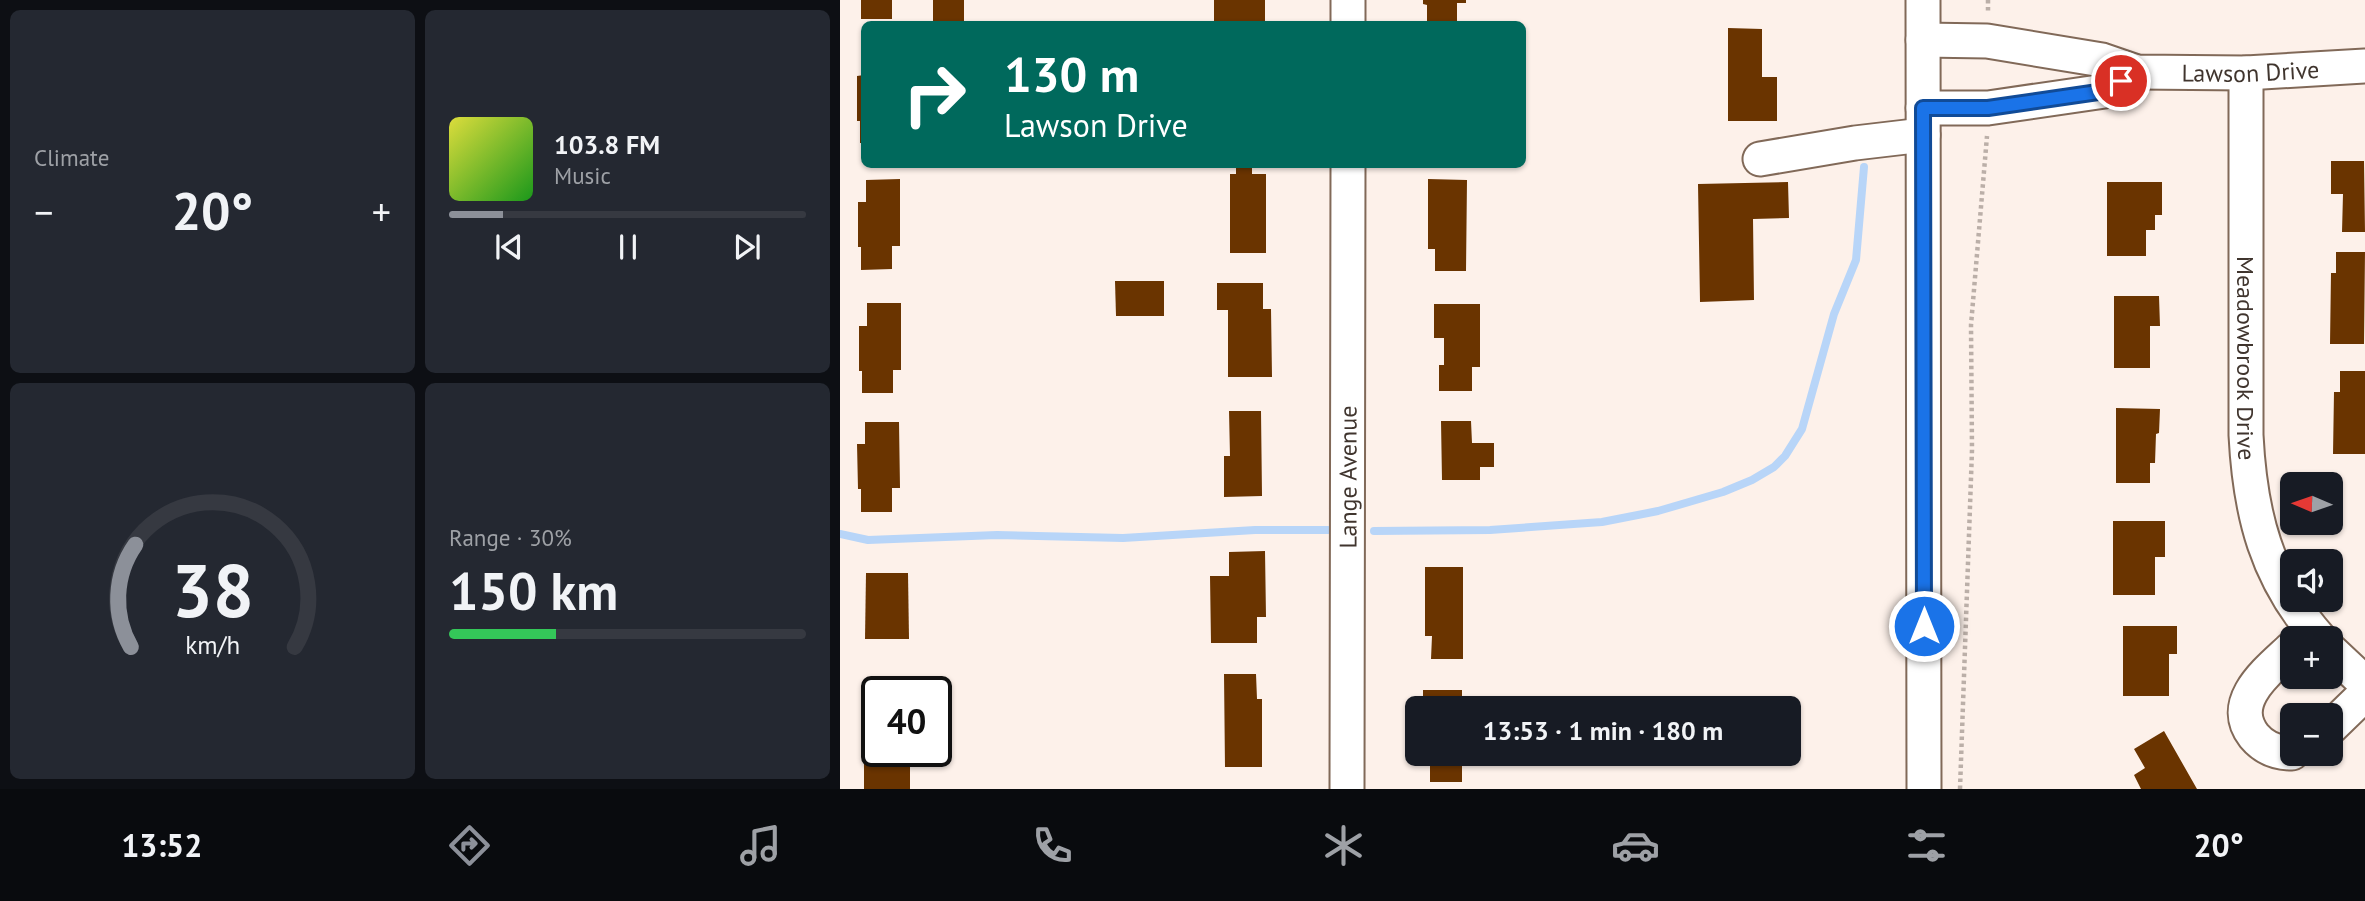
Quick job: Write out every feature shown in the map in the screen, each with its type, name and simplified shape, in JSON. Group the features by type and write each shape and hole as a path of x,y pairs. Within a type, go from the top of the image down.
{"street":[{"path":"1348,0 1348,21"},
{"path":"1923,0 1924,789"},
{"name":"Lawson Drive","path":"1923,40 2000,43 2102,60 2137,72 2246,73 2365,66"},
{"path":"1760,159 1855,143 1923,121 1988,108 2105,91 2137,72"},
{"name":"Meadowbrook Drive","path":"2246,73 2246,435 2250,493 2258,528 2270,560 2303,626"},
{"name":"Lange Avenue","path":"1347,789 1348,168"},
{"path":"2280,665 2254,685 2245,712 2248,727 2256,739 2280,753"},
{"name":"Meadowbrook Drive","path":"2343,666 2365,683"},
{"path":"2343,715 2365,694"}],"path":[{"path":"1960,789 1972,450 1970,325 1988,124"}],"building":[{"path":"861,0 892,0 892,19 861,19"},
{"path":"933,0 964,0 964,21 933,21"},
{"path":"1214,0 1265,0 1265,21 1214,21"},
{"path":"1423,0 1466,0 1466,3 1457,3 1457,21 1427,21 1427,5 1423,4"},
{"path":"1728,28 1762,29 1762,77 1777,77 1777,121 1728,121"},
{"path":"861,75 861,143 860,121 857,121 857,76"},
{"path":"2331,161 2364,161 2365,232 2342,232 2343,194 2331,194"},
{"path":"1236,168 1252,168 1252,174 1266,174 1266,253 1230,253 1230,174 1236,174"},
{"path":"900,179 900,246 892,246 892,269 861,270 858,202 866,202 866,180"},
{"path":"1428,179 1467,180 1466,271 1435,271 1435,249 1428,249"},
{"path":"1788,182 1789,218 1753,219 1754,300 1700,302 1698,184"},
{"path":"2107,182 2162,182 2162,215 2155,215 2155,230 2146,230 2146,256 2107,256"},
{"path":"2336,252 2365,252 2364,344 2330,344 2331,273 2336,273"},
{"path":"1115,281 1164,281 1164,316 1116,316"},
{"path":"1217,283 1263,283 1263,309 1271,309 1272,377 1228,377 1228,310 1217,310"},
{"path":"2114,296 2159,296 2160,326 2150,326 2150,368 2114,368"},
{"path":"867,303 901,303 901,370 893,370 893,393 862,393 859,326 867,326"},
{"path":"1434,304 1480,304 1480,367 1472,367 1472,391 1439,391 1439,365 1444,365 1444,338 1434,338"},
{"path":"2340,371 2365,371 2365,454 2333,454 2334,392 2340,392"},
{"path":"2116,408 2160,409 2155,463 2150,463 2150,483 2116,483"},
{"path":"1229,411 1261,411 1262,496 1224,497 1224,456 1230,456"},
{"path":"1441,421 1471,421 1472,443 1494,443 1494,467 1480,467 1480,480 1442,480"},
{"path":"865,422 899,422 900,488 892,488 892,512 861,512 857,444 865,444"},
{"path":"2113,521 2165,521 2165,557 2155,557 2155,595 2113,595"},
{"path":"1265,551 1266,617 1257,617 1257,643 1211,643 1210,576 1229,576 1229,552"},
{"path":"1425,567 1463,567 1463,659 1431,659 1432,636 1425,636"},
{"path":"866,573 908,573 909,639 865,639"},
{"path":"2123,626 2177,626 2177,654 2169,654 2169,696 2123,696"},
{"path":"1224,674 1256,674 1257,699 1262,699 1262,767 1225,767"},
{"path":"1423,690 1462,690 1462,696 1423,696"},
{"path":"2164,731 2197,789 2141,789 2134,775 2145,768 2134,749"},
{"path":"1430,766 1462,766 1462,782 1430,782"},
{"path":"864,767 910,767 910,789 864,789"}],"waterway":[{"path":"1374,531 1490,530 1602,522 1658,511 1723,492 1774,467 1785,456 1802,429 1834,314 1856,260 1864,167"},
{"path":"840,534 868,540 997,535 1123,538 1255,530 1328,530"}],"route":[{"path":"1924,626 1923,108 1988,108 2105,91 2121,81"}]}
